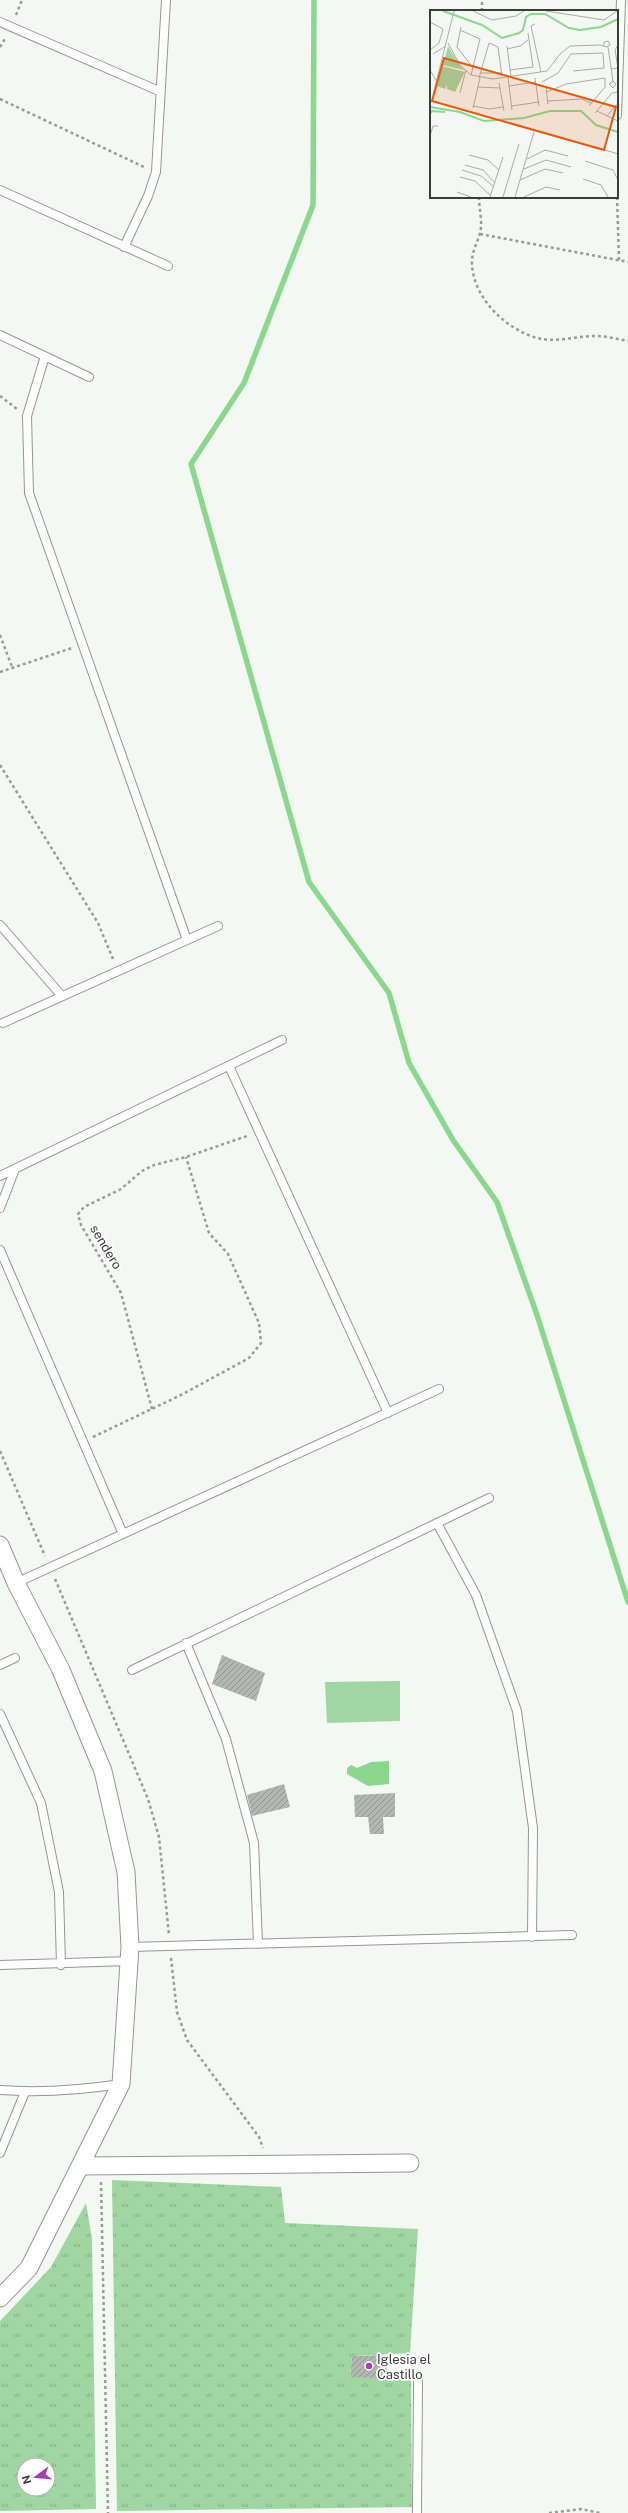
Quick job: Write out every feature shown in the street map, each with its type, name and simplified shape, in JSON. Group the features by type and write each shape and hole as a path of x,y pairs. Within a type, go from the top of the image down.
{"street":[{"path":"0,1545 16,1582 61,1670 103,1771 126,1872 130,1954 121,2084 82,2166 29,2268 0,2298"},
{"path":"82,2166 410,2163"}],"lane":[{"path":"124,247 148,196 156,172 159,91 166,0"},
{"path":"618,86 621,0"},
{"path":"0,22 159,91"},
{"path":"0,190 168,266"},
{"path":"0,335 89,377"},
{"path":"44,356 27,416 29,493 81,645 186,940"},
{"path":"0,925 61,995"},
{"path":"2,1023 61,995 218,926"},
{"path":"0,1176 282,1040"},
{"path":"229,1066 388,1413"},
{"path":"0,1208 15,1168"},
{"path":"0,1250 123,1534"},
{"path":"16,1582 439,1389"},
{"path":"132,1670 489,1498"},
{"path":"437,1523 476,1595 517,1711 533,1828 532,1936"},
{"path":"186,1643 226,1739 254,1843 258,1944"},
{"path":"0,1665 15,1658"},
{"path":"0,1714 41,1803 59,1892 61,1965"},
{"path":"0,1965 61,1965 170,1946 572,1935"},
{"path":"0,2090 25,2092 85,2089 121,2084"},
{"path":"0,2153 25,2092"},
{"path":"417,2513 418,2382"}],"path":[{"path":"0,100 156,172"},
{"path":"479,198 480,234 473,252 472,265 475,283 489,307 508,323 537,338 553,339 596,336 628,341"},
{"path":"617,198 620,260"},
{"path":"480,234 628,262"},
{"path":"0,396 27,416"},
{"path":"0,635 12,667"},
{"path":"0,672 81,645"},
{"path":"0,765 98,923 118,971"},
{"name":"sendero","path":"152,1409 121,1293 81,1225 78,1214 84,1207 121,1189 142,1171 154,1165 186,1157 259,1132"},
{"path":"82,1442 152,1409 249,1358 261,1343 259,1323 228,1254 209,1233 186,1157"},
{"path":"0,1451 148,1799 159,1837 177,2012 187,2040 259,2138 268,2164"},
{"path":"101,2166 108,2513"},
{"path":"550,2513 581,2509 600,2513"}],"green space":[{"path":"400,1681 400,1721 327,1723 325,1682"},
{"path":"112,2180 281,2187 285,2223 418,2229 410,2353 352,2356 350,2376 411,2379 412,2507 117,2511"},
{"path":"86,2203 92,2239 96,2509 0,2511 0,2321 51,2267"}],"shaded area":[{"path":"389,1761 389,1784 368,1786 347,1774 347,1768 351,1765 357,1768 371,1762"}],"building":[{"path":"222,1655 265,1673 256,1701 212,1684"},
{"path":"284,1784 290,1807 252,1816 247,1795"},
{"path":"395,1793 395,1817 383,1817 384,1834 370,1834 368,1817 355,1817 354,1795"},
{"name":"Iglesia el Castillo","path":"386,2355 387,2379 350,2377 352,2356"}],"waterway":[{"path":"314,0 313,205 244,383 191,464 309,882 389,993 409,1063 453,1140 497,1202 537,1315 628,1602"}],"place":[{"name":"Iglesia el Castillo","path":"369,2366"}]}
